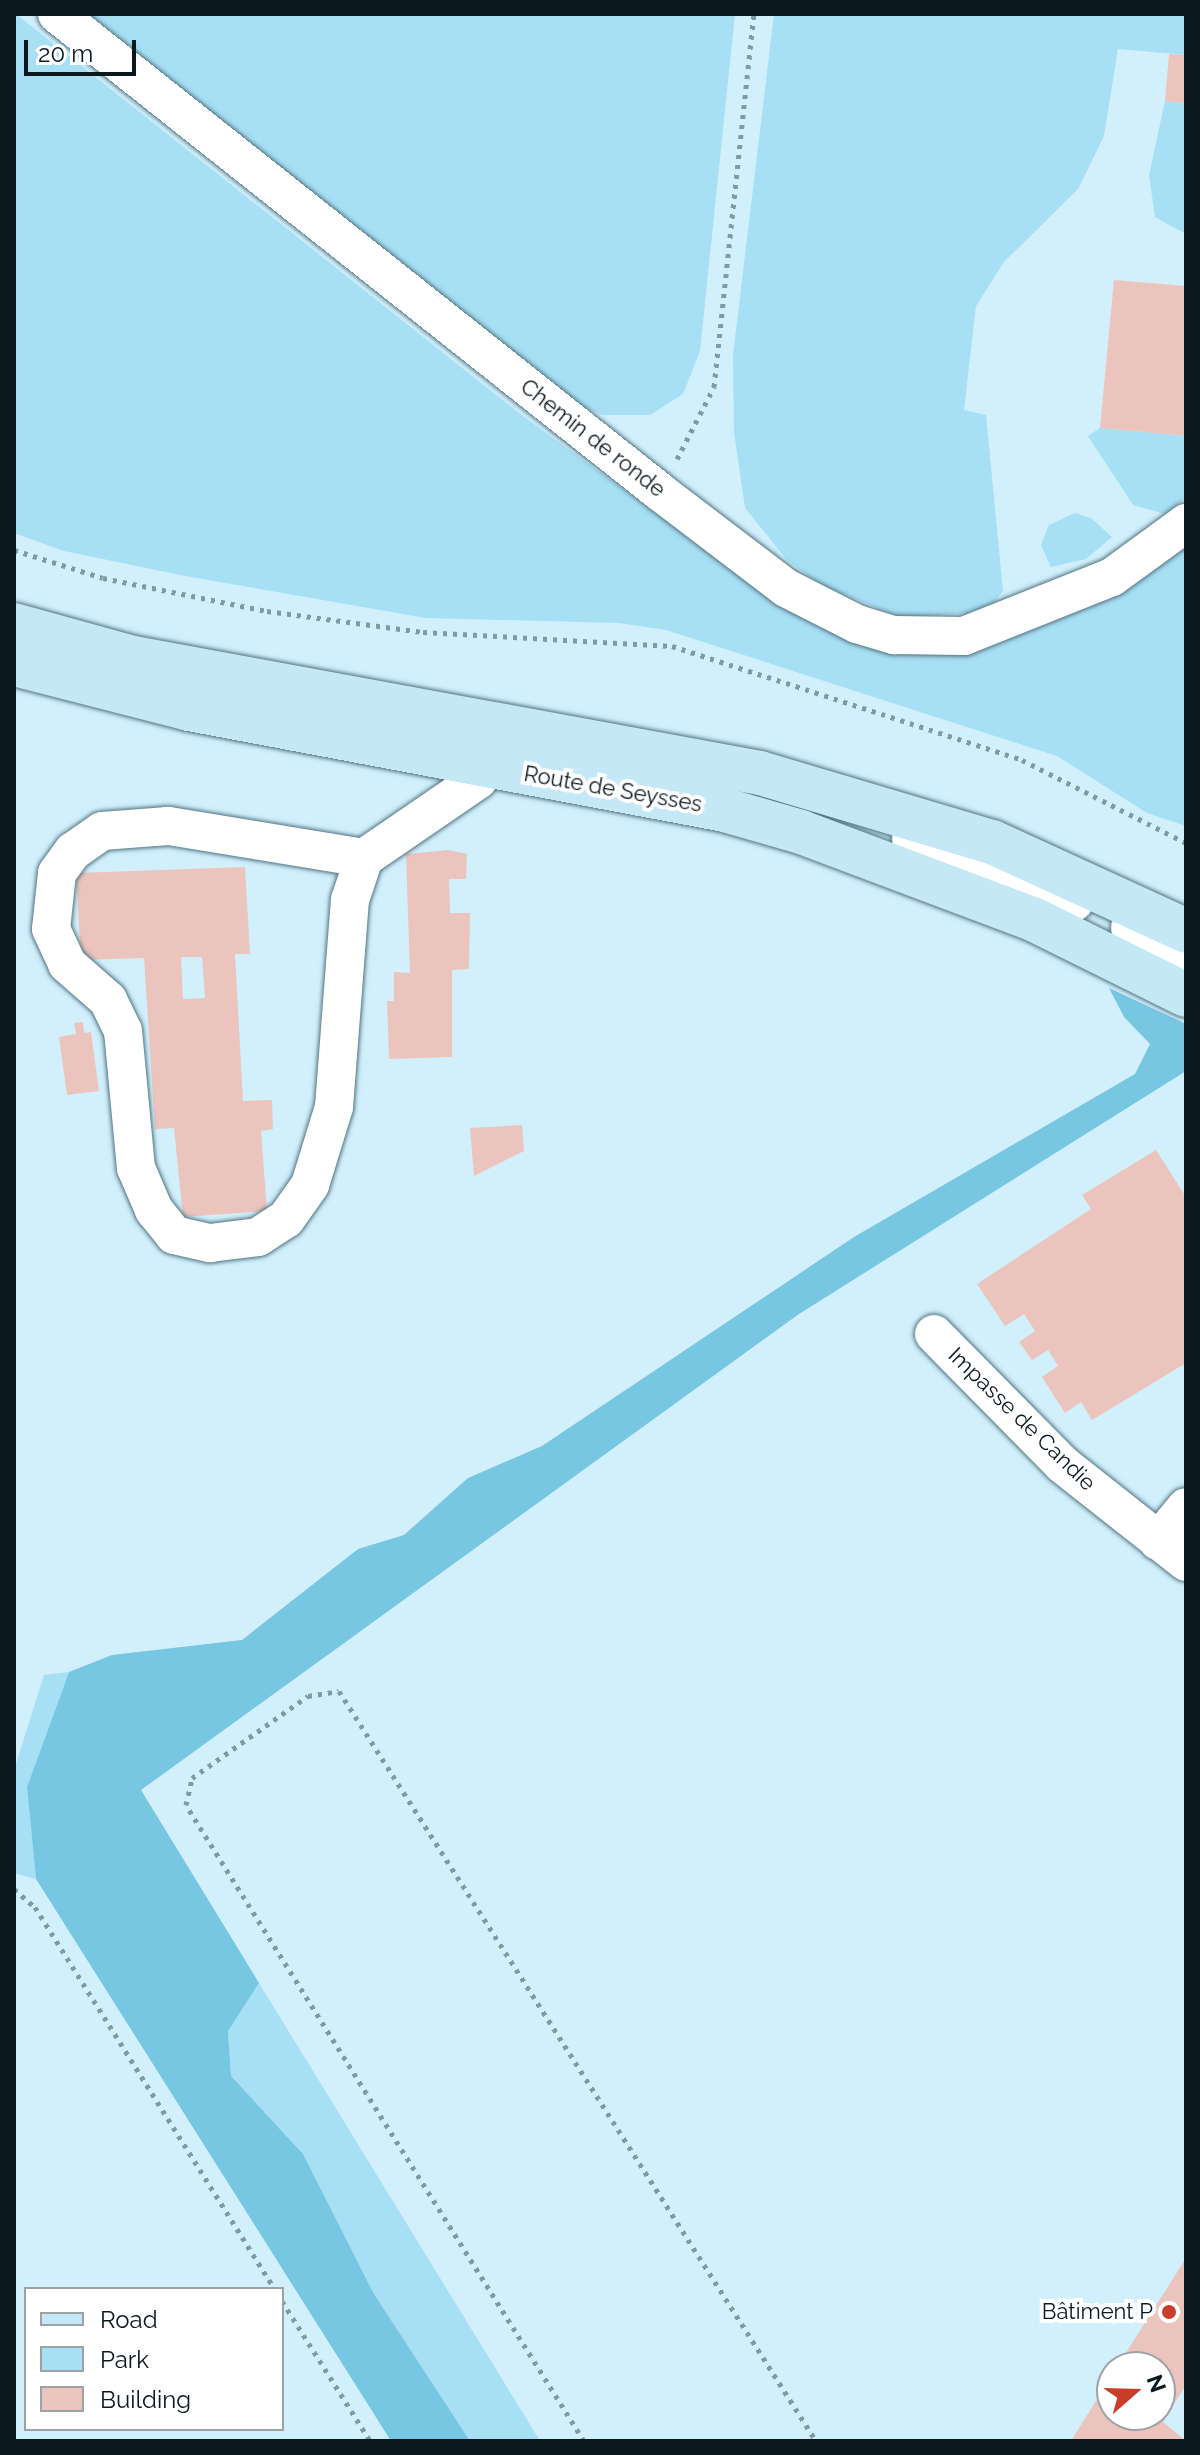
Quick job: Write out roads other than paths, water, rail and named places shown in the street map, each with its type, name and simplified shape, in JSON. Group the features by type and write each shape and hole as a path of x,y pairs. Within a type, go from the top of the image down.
{"main road":[{"name":"Route de Seysses","path":"14,625 133,658 495,746 801,832 1033,919 1186,995"},
{"name":"Route de Seysses","path":"14,664 189,709 495,746 760,773 992,842 1186,931"}],"street":[{"name":"Chemin de ronde","path":"57,14 660,492 786,588 857,624 894,635 964,636 1033,612 1112,577 1186,523"},
{"name":"Route de Seysses","path":"14,645 118,673 735,789 906,838 1058,895 1186,956"},
{"path":"364,858 168,826 102,831 73,851 57,873 51,929 67,964 108,1000 123,1031 136,1168 154,1210 174,1235 210,1243 258,1237 286,1219 310,1185 334,1107 350,900 364,858 390,837 447,806 495,746"},
{"name":"Impasse de Candie","path":"934,1334 1062,1464 1172,1551"},
{"path":"1172,1551 1186,1507"}],"place":[{"name":"Bâtiment P","path":"1169,2312"}]}
